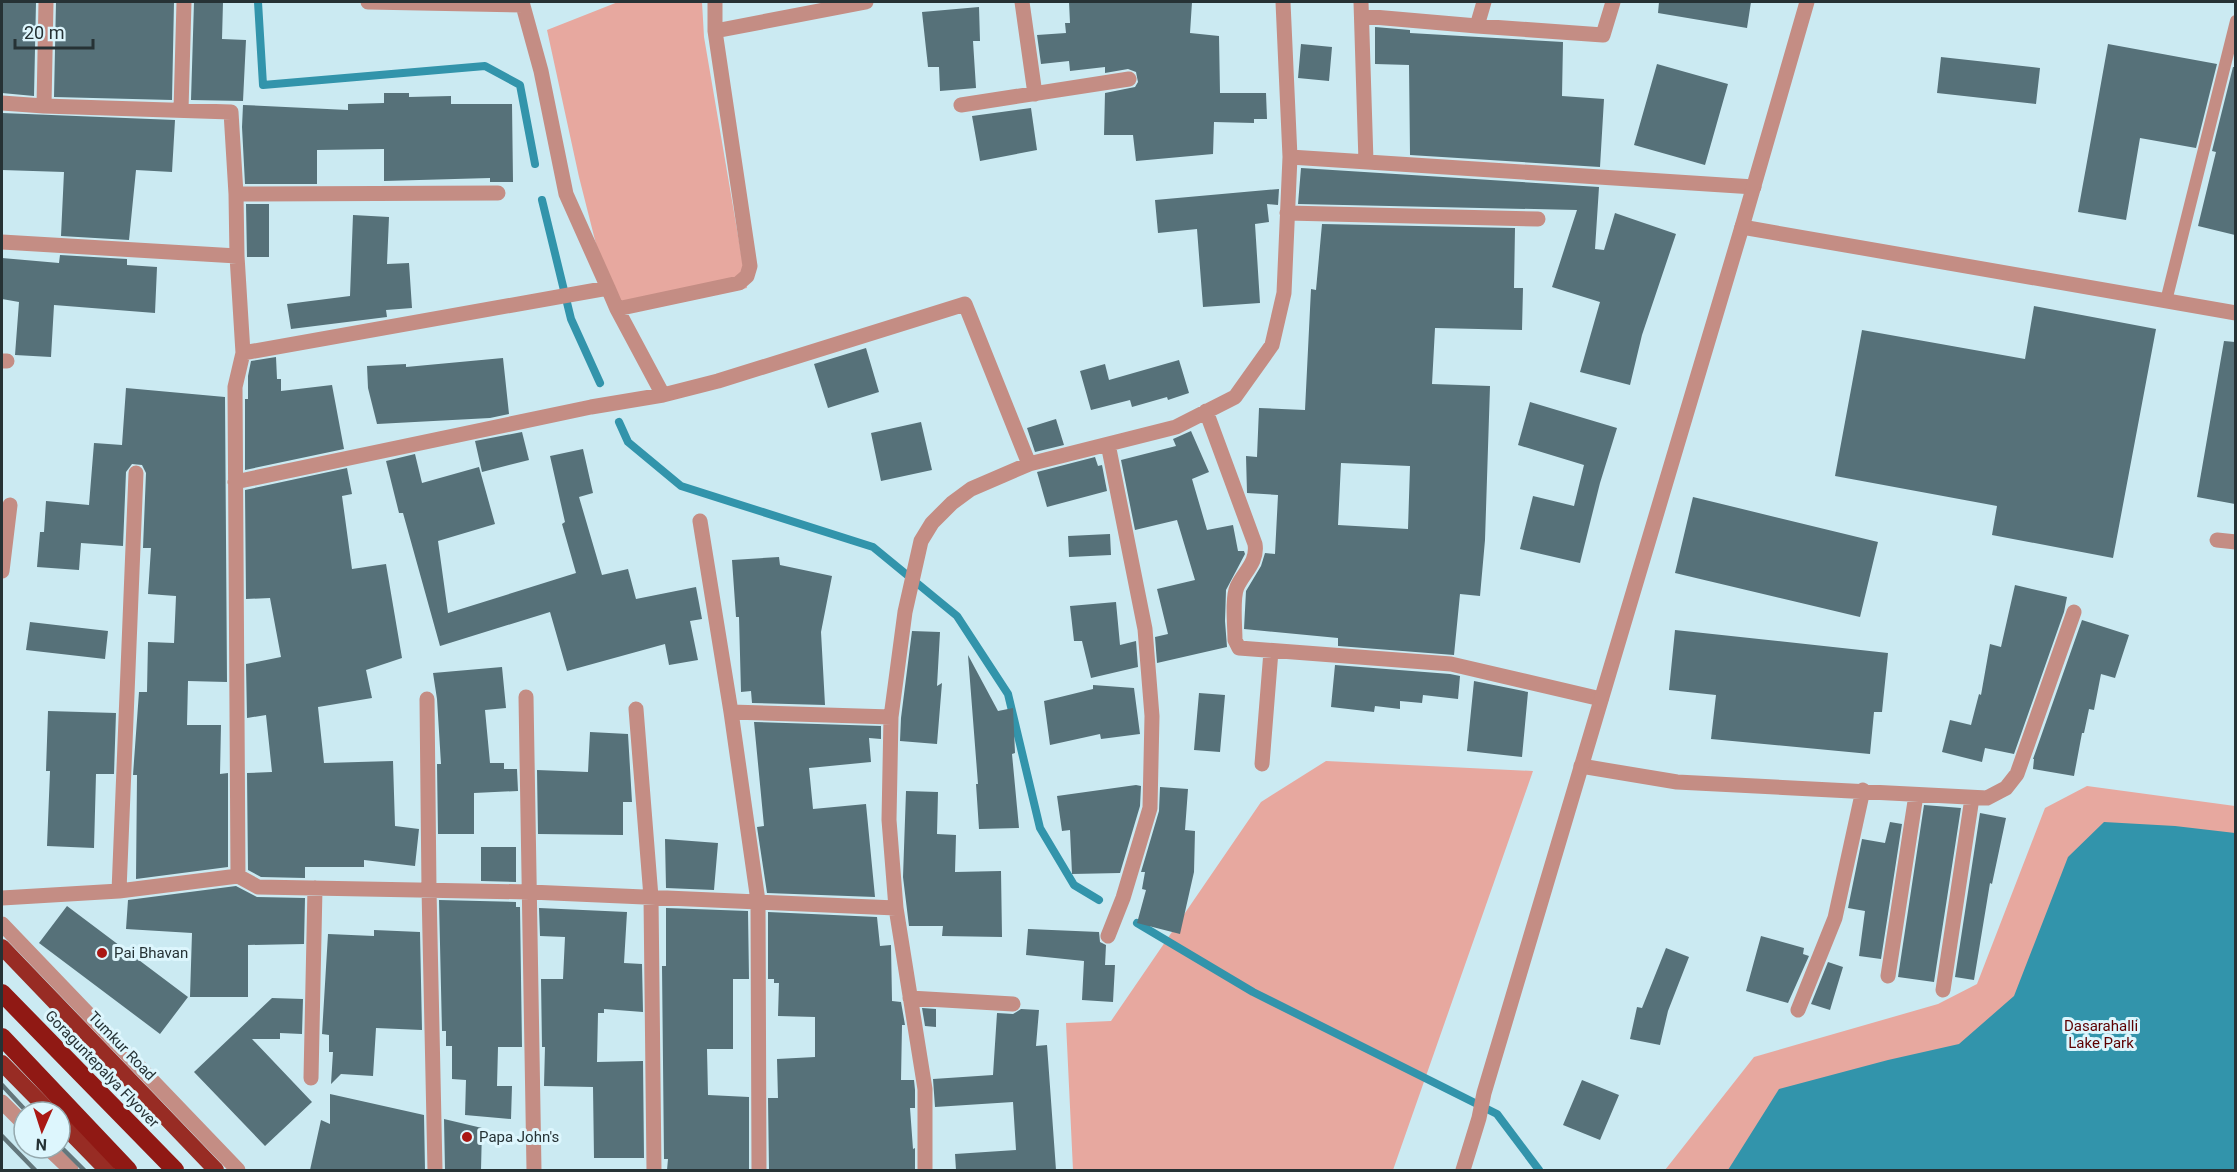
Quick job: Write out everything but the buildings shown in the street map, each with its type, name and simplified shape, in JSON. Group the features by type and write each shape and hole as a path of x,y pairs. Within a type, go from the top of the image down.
{"highway":[{"name":"Tumkur Road","path":"2,947 216,1170"},
{"name":"Goraguntepalya Flyover","path":"2,993 175,1170"},
{"path":"2,1037 128,1170"},
{"path":"2,1063 38,1100"},
{"path":"72,1134 107,1170"}],"street":[{"path":"44,106 46,2"},
{"path":"182,110 184,2"},
{"path":"368,2 523,3 566,194 617,309 663,395"},
{"path":"617,309 739,283 747,276 750,266 715,31 714,2"},
{"path":"715,31 829,5 866,2"},
{"path":"1022,2 1035,94"},
{"path":"925,1170 925,1089 896,908 889,820 891,717 909,592 921,542 932,523 952,503 971,489 1029,464 1176,427 1234,397 1272,345 1284,293 1290,157 1284,2"},
{"path":"1477,26 1484,2"},
{"path":"1366,162 1362,8 1477,26 1603,35 1613,2"},
{"path":"1463,1170 1807,2"},
{"path":"961,105 1129,79"},
{"path":"2,103 231,112 243,353 235,387 238,876"},
{"path":"1290,157 1754,187"},
{"path":"236,194 498,193"},
{"path":"1287,213 1538,219"},
{"path":"1742,227 2235,313"},
{"path":"2,242 237,256"},
{"path":"243,353 579,295 608,288"},
{"path":"235,482 591,406 663,395 718,381 965,304 1029,464"},
{"path":"1206,411 1255,544 1256,552 1252,564 1236,589 1235,640 1239,648 1451,664 1601,699"},
{"path":"1108,444 1144,629 1152,716 1150,808 1123,898 1108,936"},
{"path":"119,891 136,473"},
{"path":"2,571 10,505"},
{"path":"700,521 731,712 758,902 759,1170"},
{"path":"2217,540 2235,542"},
{"path":"1581,766 1677,782 1987,798 2006,788 2017,774 2074,612"},
{"path":"1262,764 1271,651"},
{"path":"526,697 534,1170"},
{"path":"427,699 435,1170"},
{"path":"636,709 651,897 654,1170"},
{"path":"731,712 891,717"},
{"path":"1798,1010 1835,918 1863,790"},
{"path":"1888,976 1916,795"},
{"path":"1943,990 1972,798"},
{"path":"2,898 119,891 238,876 258,887 530,892 896,908"},
{"path":"311,1078 315,888"},
{"path":"2,924 238,1170"},
{"path":"910,998 1012,1004"}],"lane":[{"path":"2166,301 2235,21"}],"green space":[{"path":"618,2 702,2 704,37 747,288 614,315 579,177 547,30"},
{"path":"1326,761 1533,771 1393,1170 1073,1170 1066,1023 1111,1021 1261,802"},
{"name":"Dasarahalli Lake Park","path":"2087,786 2235,806 2235,1170 1665,1170 1754,1057 1938,1004 1977,984 2045,808"}],"water":[{"name":"Dasarahalli Lake Park","path":"2104,822 2175,826 2235,833 2235,1170 1728,1170 1779,1089 1959,1044 2014,996 2068,857"}],"waterway":[{"path":"258,2 263,85 485,66 520,85 535,164"},
{"path":"542,200 571,319 600,383"},
{"path":"619,422 628,442 681,486 873,547 957,616 1008,694 1040,828 1074,885 1099,900"},
{"path":"1137,923 1253,992 1497,1114 1539,1170"}],"railway":[{"path":"2,1085 16,1100"},
{"path":"2,1136 35,1170"},
{"path":"72,1158 84,1170"}],"place":[{"name":"Pai Bhavan","path":"102,953"},
{"name":"Papa John's","path":"467,1137"}]}
